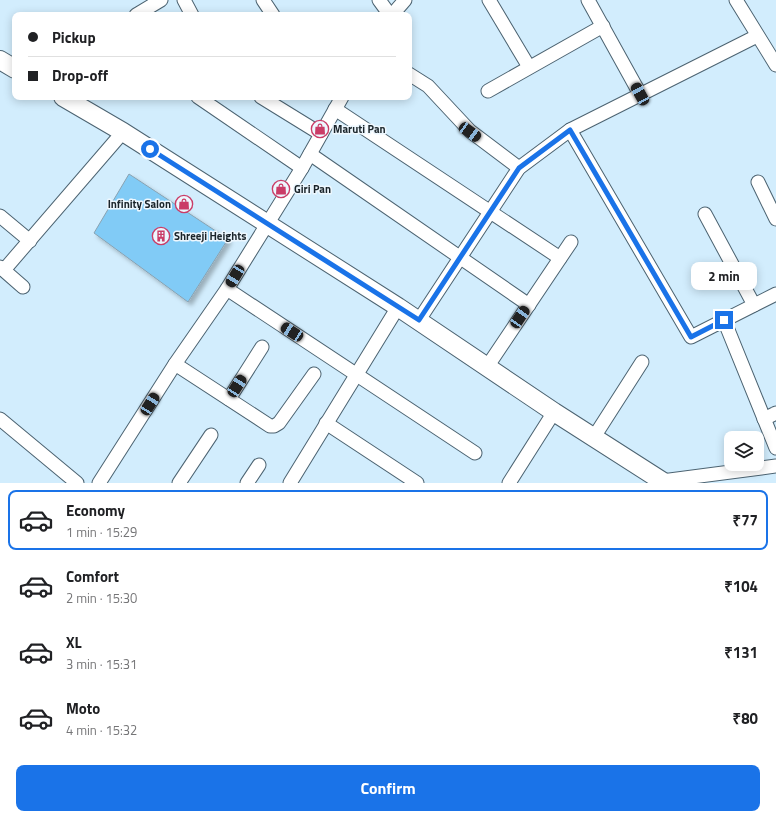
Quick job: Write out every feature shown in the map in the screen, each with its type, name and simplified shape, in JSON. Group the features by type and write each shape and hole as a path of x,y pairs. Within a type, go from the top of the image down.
{"street":[{"path":"141,8 161,0"},
{"path":"184,0 190,12"},
{"path":"263,0 271,12"},
{"path":"379,0 389,12"},
{"path":"394,12 405,0"},
{"path":"489,0 529,67"},
{"path":"588,0 640,94"},
{"path":"736,0 776,65"},
{"path":"488,91 603,26"},
{"path":"419,320 519,168 570,130 757,36"},
{"path":"0,60 12,66"},
{"path":"412,76 428,86 470,132 519,168"},
{"path":"68,100 123,132 419,320 554,412 663,482 770,467 776,476"},
{"path":"202,100 302,168"},
{"path":"266,100 321,134"},
{"path":"99,483 175,364 227,289 302,168 339,100 491,212 560,258"},
{"path":"570,130 691,337 776,294"},
{"path":"23,287 2,269 30,241 123,132"},
{"path":"310,154 529,305"},
{"path":"758,182 776,219"},
{"path":"705,214 754,305"},
{"path":"0,216 30,241"},
{"path":"487,367 571,242"},
{"path":"227,289 475,453"},
{"path":"290,483 398,307"},
{"path":"724,320 770,416 776,448"},
{"path":"229,399 262,347"},
{"path":"594,437 642,362"},
{"path":"175,364 270,426 274,426 282,420 314,374"},
{"path":"509,483 554,412"},
{"path":"0,419 78,483"},
{"path":"326,423 417,483"},
{"path":"179,483 211,435"},
{"path":"247,483 259,465"}],"building":[{"name":"Shreeji Heights","path":"129,174 228,239 188,302 94,233"}],"place":[{"name":"Maruti Pan","path":"320,129"},
{"name":"Giri Pan","path":"281,189"},
{"name":"Infinity Salon","path":"184,204"},
{"name":"Shreeji Heights","path":"161,236"}],"route":[{"path":"150,149 419,320 519,168 570,130 691,337 724,320"}]}
